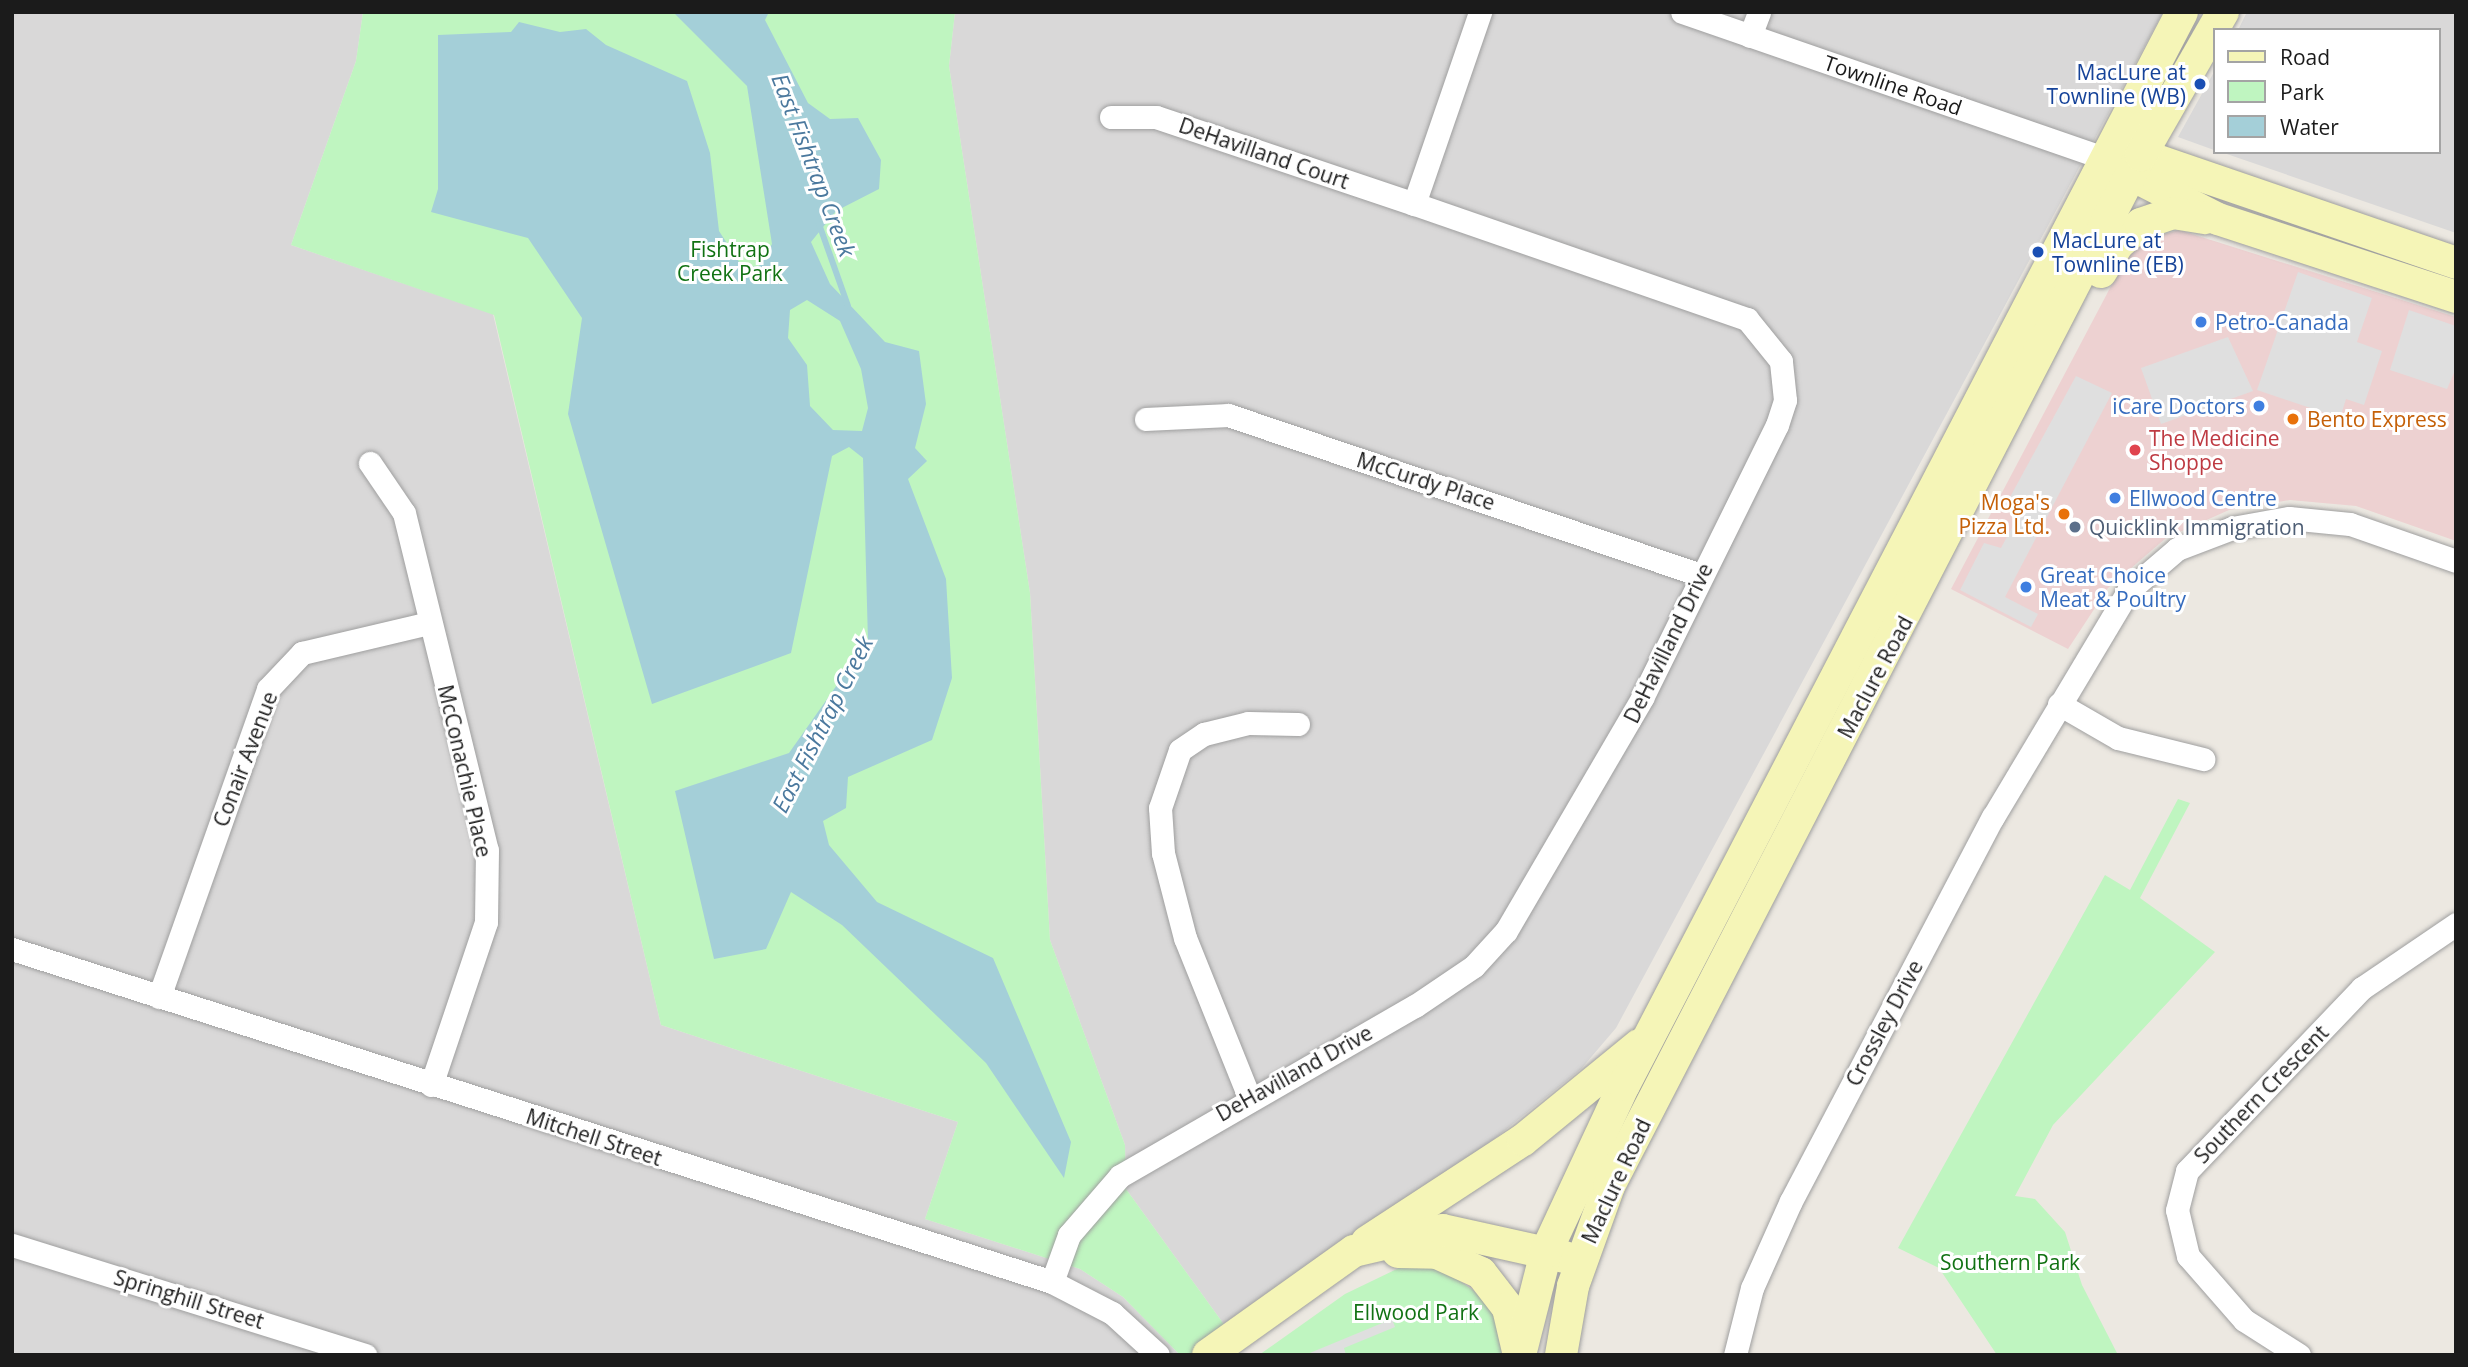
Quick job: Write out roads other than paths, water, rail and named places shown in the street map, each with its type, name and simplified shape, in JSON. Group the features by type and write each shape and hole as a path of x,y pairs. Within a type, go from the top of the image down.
{"main road":[{"name":"Maclure Road","path":"1519,1355 1546,1252 1652,1034 2103,158 2182,12"},
{"name":"Maclure Road","path":"2213,28 2222,12"},
{"name":"Maclure Road","path":"1561,1355 1580,1261 1609,1186 2061,315 2135,167 2212,30"},
{"name":"Townline Road","path":"2103,158 2456,262"},
{"name":"Townline Road","path":"2135,167 2200,205 2218,219 2456,296"},
{"path":"2061,315 2086,299 2117,245 2141,224 2174,213 2218,219"},
{"path":"1208,1355 1354,1251 1523,1140 1652,1034"},
{"path":"1354,1251 1443,1230 1580,1261"},
{"path":"1354,1251 1437,1253 1470,1266 1508,1308 1519,1355"}],"street":[{"path":"1414,204 1480,12"},
{"name":"Townline Road","path":"1682,12 2103,158"},
{"path":"1750,36 1759,12"},
{"name":"DeHavilland Court","path":"1111,117 1156,117 1414,204"},
{"name":"DeHavilland Drive","path":"1052,1282 1069,1235 1120,1176 1249,1097 1415,1006 1474,966 1506,931 1642,698 1785,400 1781,361 1763,331 1731,312 1414,204"},
{"name":"McCurdy Place","path":"1146,419 1228,415 1701,575"},
{"name":"McConachie Place","path":"370,463 404,513 429,624 487,850 486,922 430,1085"},
{"name":"Crossley Drive","path":"1735,1355 1752,1288 1791,1201 2059,704 2128,591 2177,549 2232,528 2289,518 2350,524 2456,561"},
{"name":"Conair Avenue","path":"159,997 268,689 302,653 429,624"},
{"path":"2059,704 2118,738 2203,759"},
{"path":"1249,1097 1185,938 1163,853 1160,808 1180,750 1204,734 1248,723 1298,724"},
{"name":"Southern Crescent","path":"2299,1355 2244,1320 2188,1256 2177,1210 2187,1171 2362,988 2456,924"},
{"name":"Mitchell Street","path":"12,949 1052,1282 1112,1312 1158,1355"},
{"name":"Springhill Street","path":"12,1245 365,1355"}],"water":[{"path":"673,12 769,12 765,20 808,103 830,119 858,118 881,160 879,189 836,211 811,242 830,284 885,342 919,351 926,404 915,448 927,461 908,479 946,579 952,678 932,740 848,777 846,808 823,821 829,845 877,902 993,958 1071,1142 1064,1178 986,1063 842,925 791,892 766,949 714,959 675,791 789,753 868,641 863,458 849,447 832,456 791,653 652,704 568,414 582,318 528,238 431,212 438,189 438,35 511,32 519,22 560,32 586,29 606,45 687,81 710,153 719,231 743,268 759,266 772,244 747,86","holes":["807,300 840,321 861,369 868,408 862,431 833,430 810,406 807,365 788,338 790,310"]}],"waterway":[{"name":"East Fishtrap Creek","path":"819,224 848,306"}],"place":[{"name":"MacLure at Townline (WB)","path":"2200,84"},
{"name":"MacLure at Townline (EB)","path":"2038,252"},
{"name":"Petro-Canada","path":"2201,322"},
{"name":"iCare Doctors","path":"2259,406"},
{"name":"Bento Express","path":"2293,419"},
{"name":"The Medicine Shoppe","path":"2135,450"},
{"name":"Ellwood Centre","path":"2115,498"},
{"name":"Moga's Pizza Ltd.","path":"2064,514"},
{"name":"Quicklink Immigration","path":"2075,527"},
{"name":"Great Choice Meat & Poultry","path":"2026,587"}],"park label":[{"name":"Fishtrap Creek Park","path":"730,261"},
{"name":"Southern Park","path":"2010,1262"},
{"name":"Ellwood Park","path":"1416,1312"}]}
